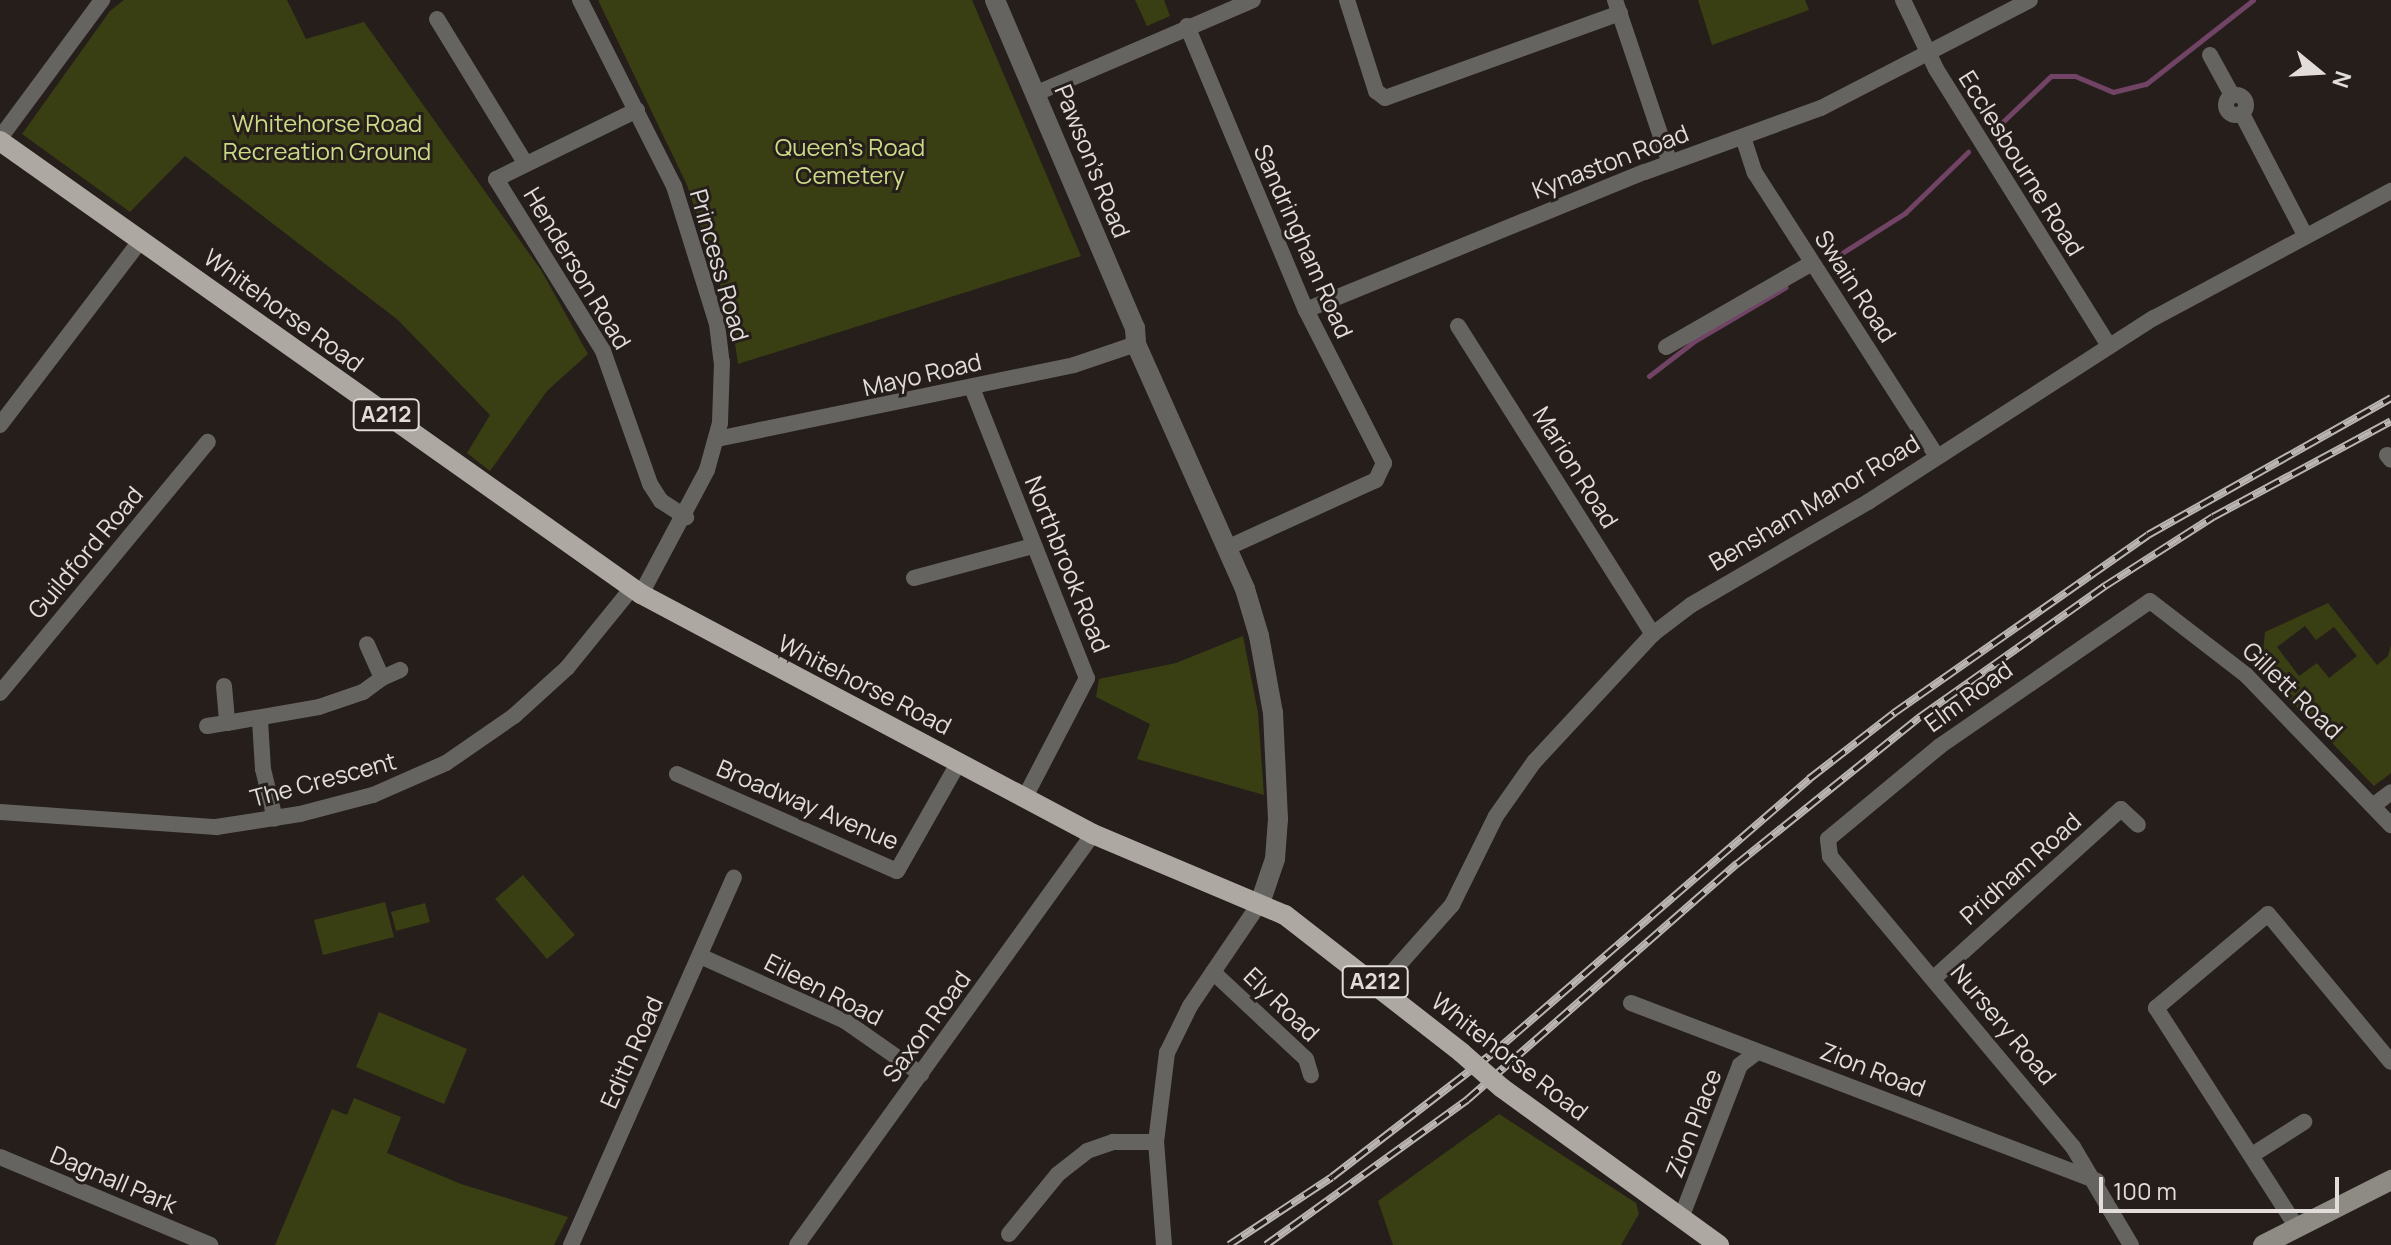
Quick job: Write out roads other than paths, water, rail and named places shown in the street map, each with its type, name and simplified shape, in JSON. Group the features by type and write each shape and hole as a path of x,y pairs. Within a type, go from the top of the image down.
{"main road":[{"name":"Whitehorse Road","path":"0,140 637,591 1093,834 1260,903 1306,929 1502,1088 1719,1245"},
{"path":"2263,1245 2391,1180"}],"street":[{"path":"0,140 102,0"},
{"name":"Princess Road","path":"580,0 674,186 717,324 722,406 717,439 686,517 637,591"},
{"name":"Pawson's Road","path":"995,0 1135,328 1136,344 1227,548"},
{"path":"1037,93 1253,0"},
{"path":"1347,0 1376,91 1385,98 1618,7 1670,163"},
{"name":"Ecclesbourne Road","path":"1903,0 1929,54 2109,346"},
{"name":"Kynaston Road","path":"1306,310 1670,163 1821,108 2030,0"},
{"path":"437,19 526,164"},
{"name":"Sandringham Road","path":"1187,26 1306,310 1384,463 1383,473 1227,548"},
{"path":"2210,55 2232,95 2227,110 2242,114 2305,235"},
{"name":"Henderson Road","path":"637,110 496,179 603,351 654,492 686,517"},
{"name":"Swain Road","path":"1743,137 1755,173 1937,457"},
{"name":"Bensham Manor Road","path":"1380,986 1452,905 1496,816 1534,762 1653,634 1691,605 1937,457 2109,346 2305,235 2391,191"},
{"path":"0,425 141,240"},
{"path":"1666,347 1812,263"},
{"name":"Marion Road","path":"1458,326 1653,634"},
{"name":"Mayo Road","path":"717,439 1098,360 1136,344"},
{"name":"Northbrook Road","path":"972,388 1087,678 1025,797"},
{"name":"Guildford Road","path":"0,693 208,442"},
{"path":"923,570 1033,546"},
{"path":"1164,1245 1156,1142 1167,1053 1213,972 1260,903 1275,859 1278,819 1273,713 1259,636 1227,548"},
{"name":"The Crescent","path":"0,812 176,828 275,819 373,795 446,763 534,699 637,591"},
{"name":"Gillett Road","path":"2150,601 2246,675 2391,825"},
{"name":"Elm Road","path":"1826,844 1832,833 1940,746 2150,601"},
{"path":"367,644 382,678"},
{"path":"207,726 260,720 351,697 400,670"},
{"path":"224,686 227,723"},
{"path":"260,720 263,769 275,819"},
{"name":"Broadway Avenue","path":"677,774 897,871 959,762"},
{"path":"2374,805 2391,792"},
{"name":"Pridham Road","path":"1934,978 2121,809 2138,825"},
{"name":"Saxon Road","path":"797,1245 1093,834"},
{"name":"Nursery Road","path":"1826,844 1830,856 2054,1121 2097,1181 2131,1245"},
{"name":"Edith Road","path":"571,1245 734,878"},
{"path":"2298,1229 2156,1008 2268,914 2391,1062"},
{"name":"Eileen Road","path":"700,956 845,1021 921,1074"},
{"name":"Ely Road","path":"1213,972 1306,1059 1311,1075"},
{"name":"Zion Road","path":"1631,1003 2097,1181"},
{"name":"Zion Place","path":"1681,1218 1740,1065 1757,1052"},
{"path":"2252,1155 2304,1122"},
{"path":"1009,1234 1058,1174 1087,1151 1113,1142 1156,1142"},
{"name":"Dagnall Park","path":"0,1157 210,1245"}],"waterway":[{"path":"1993,131 2051,76 2075,76 2113,92 2146,84 2253,0"},
{"path":"1831,260 1905,213 1968,152"},
{"path":"1649,376 1696,340 1786,287"}],"railway":[{"path":"1229,1245 1332,1177 1492,1054 1809,779 1894,713 2148,535 2391,398"},
{"path":"1266,1245 1467,1100 1737,864 1920,717 2105,586 2213,517 2391,421"}],"park label":[{"name":"Whitehorse Road Recreation Ground","path":"327,137"},
{"name":"Queen's Road Cemetery","path":"850,161"}]}
